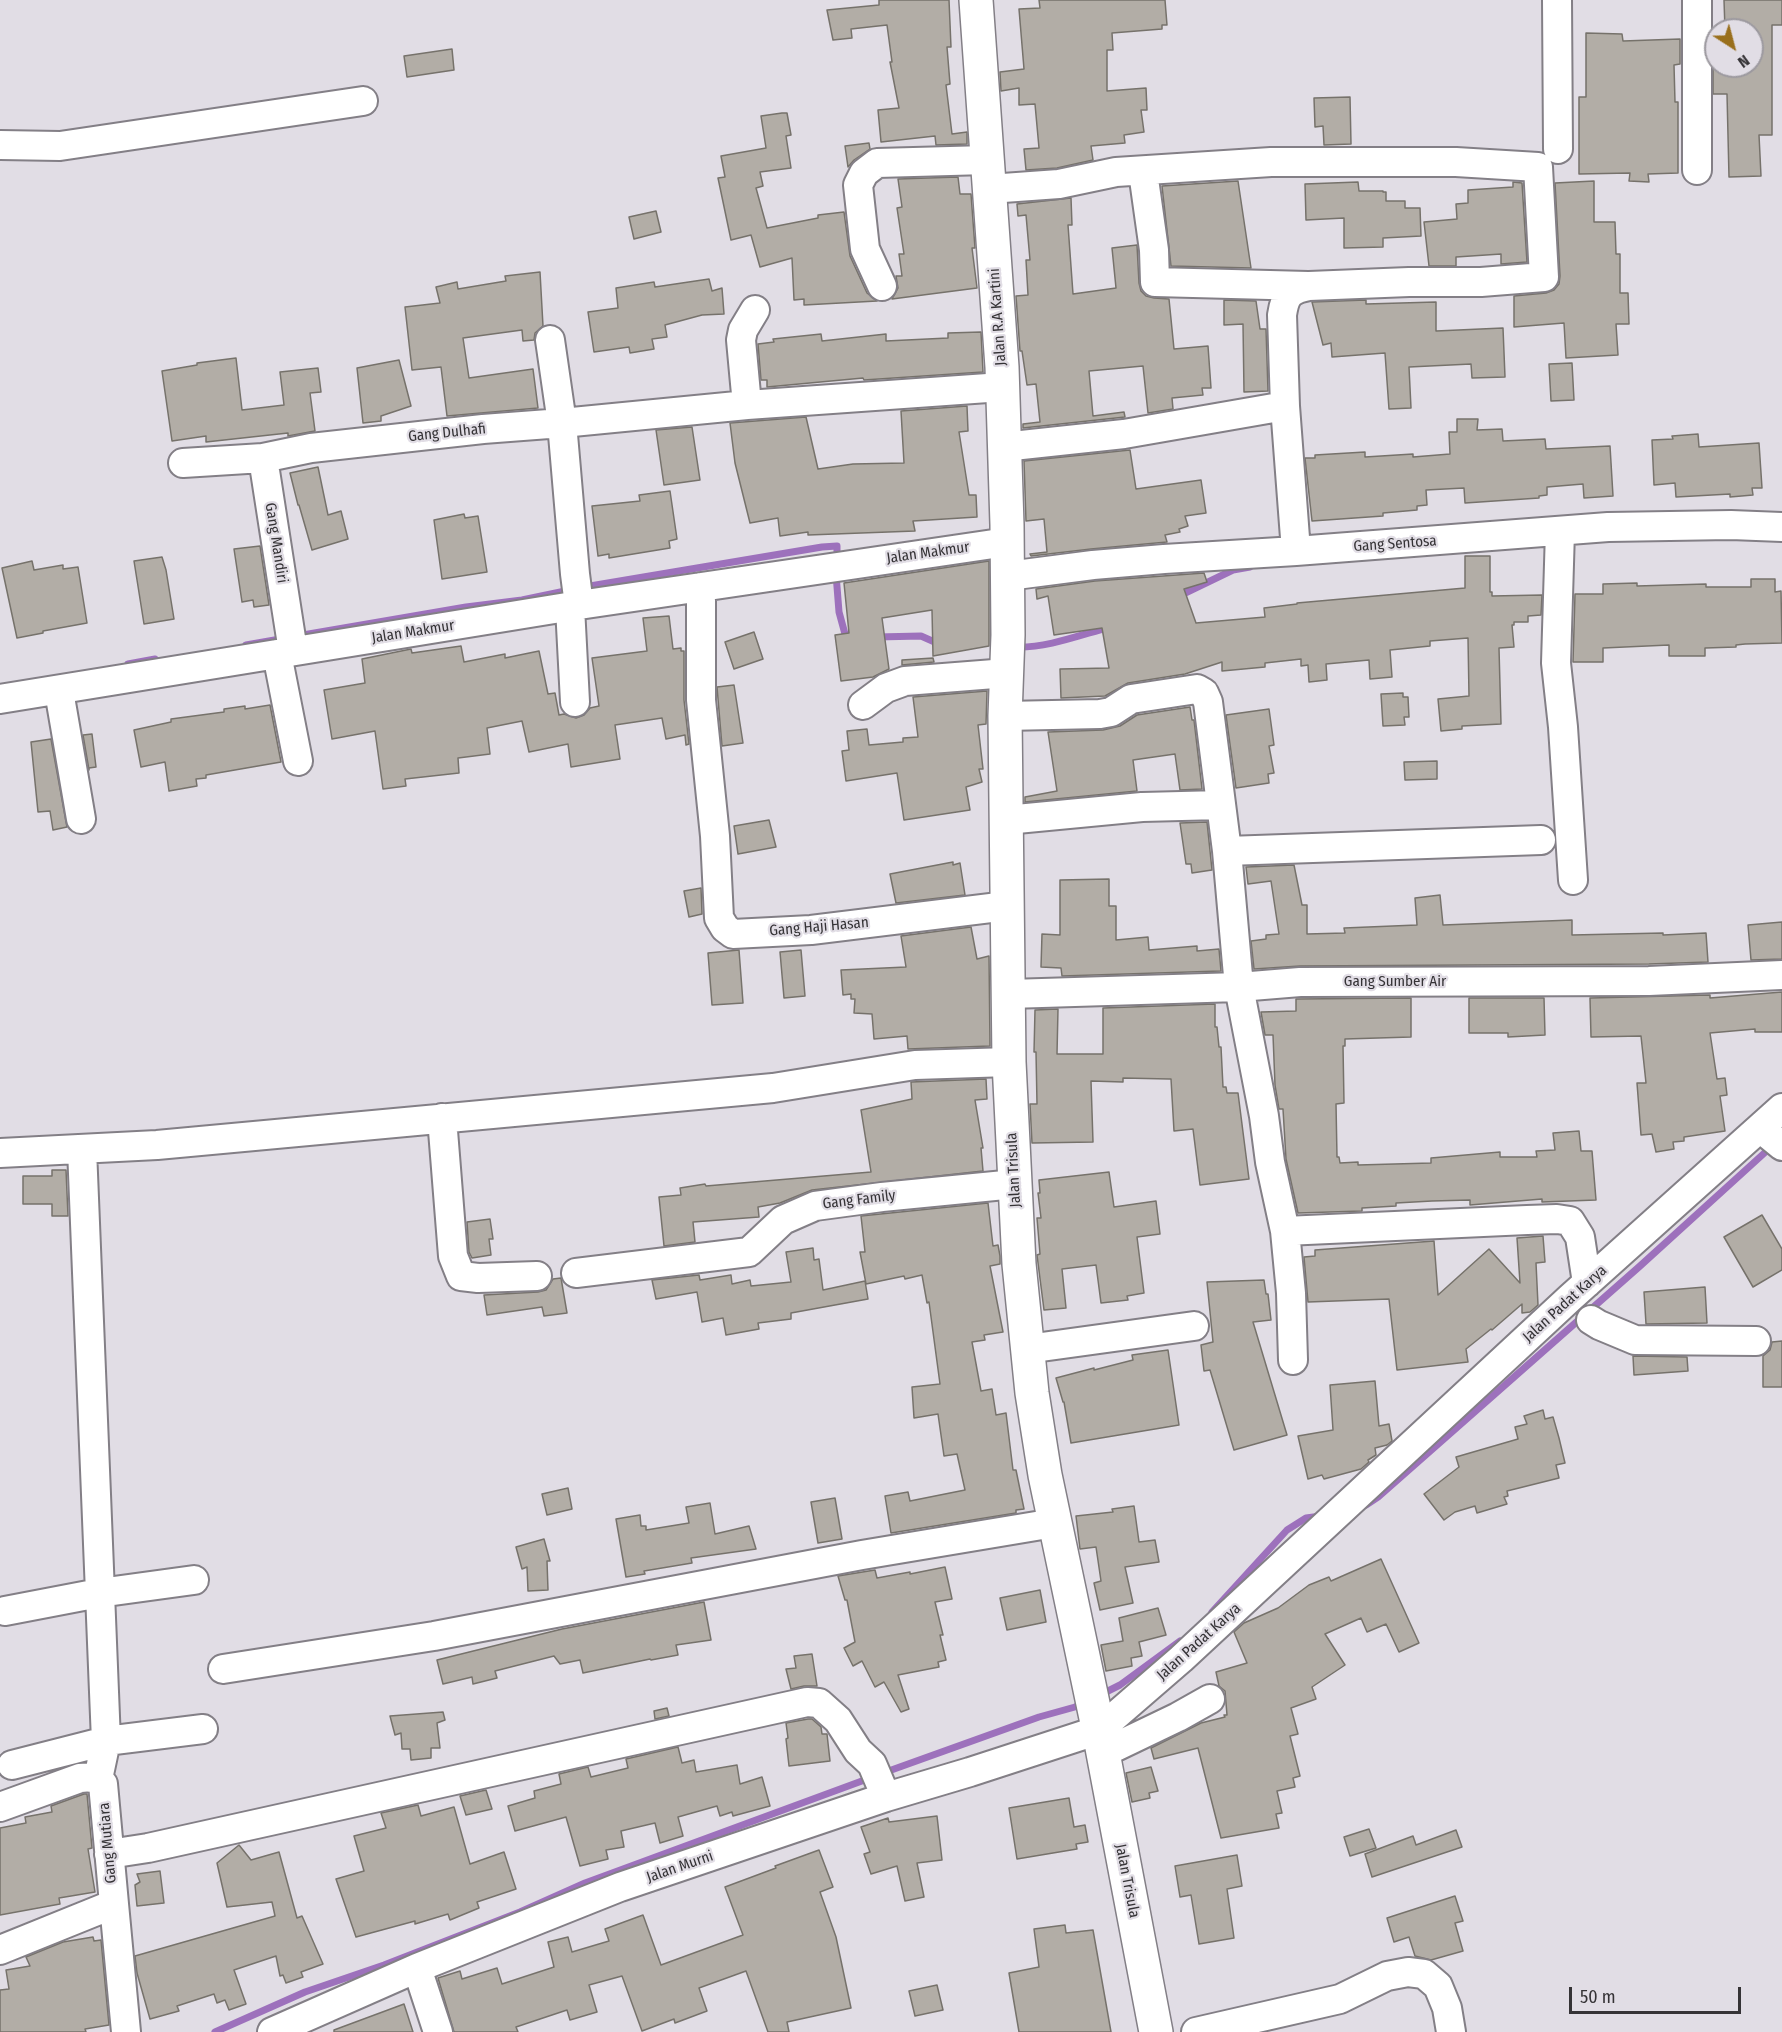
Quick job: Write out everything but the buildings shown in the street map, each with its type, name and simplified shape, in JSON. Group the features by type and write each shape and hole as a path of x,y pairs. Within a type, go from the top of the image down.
{"street":[{"name":"Jalan R.A Kartini","path":"976,0 1002,387 1008,542 1007,655"},
{"path":"1557,0 1558,149"},
{"path":"1697,0 1697,170"},
{"path":"0,145 60,146 363,101"},
{"path":"882,286 865,249 858,185 864,173 877,162 1059,184 1116,172 1271,162 1456,162 1538,167 1544,277 1481,282 1309,286 1155,282 1154,250 1143,172"},
{"path":"1296,551 1285,406 1282,325 1284,301 1289,293 1309,286"},
{"path":"747,405 741,340 743,330 755,310"},
{"path":"550,340 562,423 576,594 575,702"},
{"name":"Gang Dulhafi","path":"183,463 263,458 311,448 483,429 747,405 1002,387"},
{"path":"1003,447 1124,434 1285,406"},
{"name":"Gang Mandiri","path":"263,458 288,643 298,761"},
{"name":"Gang Sentosa","path":"1008,576 1164,558 1560,538 1608,527 1731,525 1782,527"},
{"path":"1560,538 1556,663 1563,727 1573,880"},
{"name":"Jalan Makmur","path":"0,699 59,691 288,643 576,594 701,587 1008,542"},
{"name":"Gang Haji Hasan","path":"701,587 701,700 715,837 719,918 725,928 733,934 811,930 1007,906"},
{"path":"863,705 886,688 905,681 1007,655"},
{"name":"Jalan Trisula","path":"1007,655 1005,716 1009,1062 1019,1264 1027,1348 1034,1408 1054,1523 1096,1717 1156,2032"},
{"path":"1005,716 1100,714 1111,712 1131,699 1197,689 1204,693 1208,702 1227,851 1239,987 1264,1116 1270,1162 1286,1231 1293,1360"},
{"path":"59,691 81,819"},
{"path":"1006,820 1142,807 1221,805"},
{"path":"1227,851 1541,840"},
{"name":"Gang Sumber Air","path":"1009,994 1239,987 1300,982 1650,981 1782,975"},
{"path":"0,1152 157,1145 773,1088 915,1065 1009,1062"},
{"name":"Jalan Padat Karya","path":"1096,1717 1181,1659 1587,1283 1770,1136 1782,1108"},
{"path":"442,1118 453,1256 461,1276 478,1278 537,1276"},
{"path":"0,1807 80,1778 98,1779 106,1741 82,1149"},
{"name":"Gang Family","path":"576,1273 749,1252 783,1220 815,1206 1015,1184"},
{"path":"1286,1231 1527,1220 1570,1221 1580,1237 1587,1283"},
{"path":"1591,1320 1635,1340 1756,1341"},
{"path":"1027,1348 1194,1326"},
{"path":"222,1669 434,1636 851,1558 1054,1523"},
{"path":"5,1611 99,1593 194,1580"},
{"name":"Jalan Murni","path":"272,2032 417,1968 880,1782 970,1772 1096,1717 1179,1717 1210,1699"},
{"path":"109,1854 148,1848 807,1702 819,1703 838,1720 880,1782"},
{"path":"12,1765 106,1741 203,1729"},
{"name":"Gang Mutiara","path":"98,1779 103,1784 126,2032"},
{"name":"Gang Mutiara","path":"0,1950 114,1904"},
{"path":"417,1968 438,2032"},
{"path":"1196,2032 1340,2000 1387,1976 1408,1972 1424,1974 1438,1986 1447,2008 1451,2032"}],"waterway":[{"path":"584,587 822,547 837,546 837,560"},
{"path":"1177,597 1233,570 1250,567"},
{"path":"836,574 839,612 845,634 851,635"},
{"path":"297,636 466,607 522,600 570,590"},
{"path":"1016,647 1051,643 1110,627"},
{"path":"877,637 921,636 939,644"},
{"path":"246,645 286,638"},
{"path":"128,664 155,659"},
{"path":"1366,1505 1378,1497 1640,1266 1771,1147"},
{"path":"1212,1612 1287,1530 1306,1518 1321,1516"},
{"path":"1100,1695 1120,1685 1180,1641"},
{"path":"883,1773 1084,1702"},
{"path":"215,2032 305,1992 384,1965 520,1912 585,1883 870,1778"}]}
